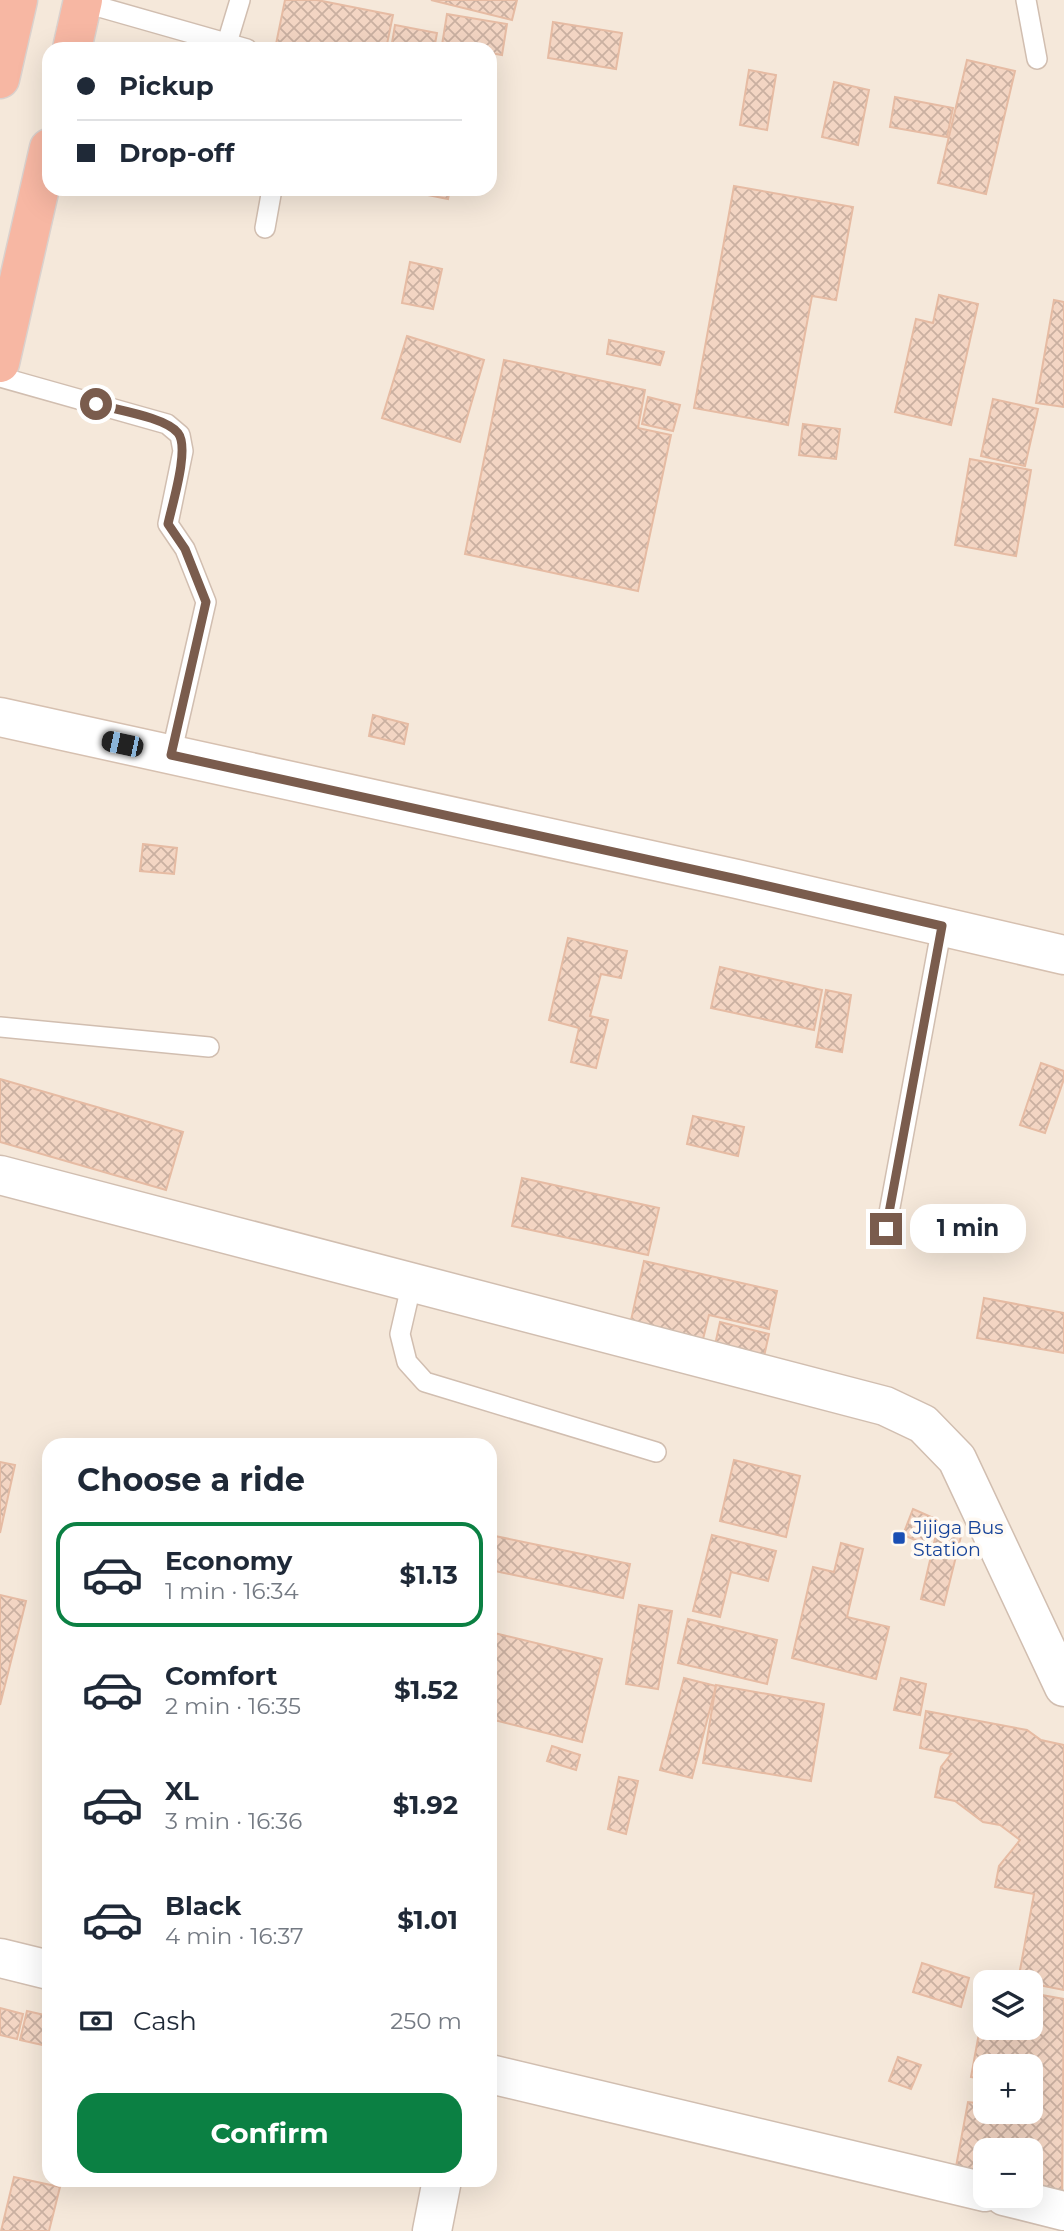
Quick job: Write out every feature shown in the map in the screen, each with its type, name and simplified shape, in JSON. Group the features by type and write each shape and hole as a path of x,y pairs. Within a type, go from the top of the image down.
{"highway":[{"path":"0,79 18,0"},
{"path":"74,42 83,1"},
{"path":"0,363 42,179"}],"street":[{"path":"0,717 737,879 1064,955"},
{"path":"0,1175 885,1406 923,1424 957,1459 1064,1687"},
{"path":"0,1958 42,1968"},
{"path":"497,2076 973,2189"},
{"path":"432,2231 441,2187"},
{"path":"1043,2206 1064,2211"}],"lane":[{"path":"227,42 240,0"},
{"path":"1026,0 1037,60"},
{"path":"83,1 224,42"},
{"path":"265,228 271,196"},
{"path":"0,377 167,424 180,435 183,450 168,524 185,549 206,602 171,755"},
{"path":"886,1229 942,926"},
{"path":"0,1027 208,1047"},
{"path":"412,1282 400,1334 407,1362 425,1382 656,1452"}],"shaded area":[{"path":"0,0 1064,0 1064,2231 0,2231"}],"building":[{"path":"285,0 317,0 393,15 387,42 276,42"},
{"path":"431,0 517,0 512,20"},
{"path":"447,14 507,24 502,55 497,54 497,42 442,42"},
{"path":"553,22 622,33 616,69 548,58"},
{"path":"395,25 437,33 435,42 392,42"},
{"path":"967,60 1015,71 986,194 938,183"},
{"path":"749,70 776,75 767,130 740,125"},
{"path":"834,82 869,90 858,145 822,137"},
{"path":"895,97 953,108 947,137 890,127"},
{"path":"734,186 853,207 836,300 812,296 788,425 694,408"},
{"path":"410,262 442,269 433,309 402,303"},
{"path":"939,295 978,304 951,425 895,412 916,319 933,323"},
{"path":"1054,300 1064,302 1064,407 1036,403"},
{"path":"407,336 484,360 460,442 382,418"},
{"path":"609,340 664,352 660,365 607,354"},
{"path":"504,360 645,390 638,428 671,435 638,591 465,554"},
{"path":"648,397 680,405 673,431 642,424"},
{"path":"993,399 1038,409 1025,466 981,456"},
{"path":"803,424 840,429 836,459 799,455"},
{"path":"970,459 1031,470 1016,556 955,545"},
{"path":"373,715 408,724 404,744 369,736"},
{"path":"143,844 177,848 174,874 140,871"},
{"path":"568,938 627,951 621,978 601,974 590,1016 608,1020 596,1068 571,1062 579,1028 549,1020"},
{"path":"720,967 822,990 814,1030 711,1008"},
{"path":"826,990 851,995 842,1052 816,1047"},
{"path":"1041,1063 1064,1071 1064,1079 1045,1133 1020,1125"},
{"path":"0,1079 183,1132 166,1190 0,1142"},
{"path":"693,1116 744,1127 738,1156 687,1144"},
{"path":"522,1178 659,1208 648,1255 512,1226"},
{"path":"644,1261 777,1291 769,1329 709,1315 700,1351 628,1334"},
{"path":"984,1298 1064,1313 1064,1353 977,1338"},
{"path":"720,1322 769,1334 759,1379 710,1368"},
{"path":"734,1460 800,1476 786,1537 720,1521"},
{"path":"0,1462 15,1465 0,1533"},
{"path":"913,1509 938,1520 927,1545 903,1535"},
{"path":"938,1526 962,1532 944,1605 921,1599"},
{"path":"712,1535 776,1551 768,1581 731,1572 720,1617 693,1611"},
{"path":"497,1536 630,1564 623,1598 497,1571"},
{"path":"841,1543 863,1549 847,1617 889,1627 876,1679 792,1658 813,1567 834,1572"},
{"path":"0,1595 26,1601 0,1705"},
{"path":"639,1605 672,1611 658,1689 626,1684"},
{"path":"688,1619 777,1640 767,1684 678,1663"},
{"path":"497,1634 602,1659 582,1742 497,1721"},
{"path":"684,1678 716,1686 692,1778 660,1770"},
{"path":"901,1678 926,1684 920,1715 894,1710"},
{"path":"716,1685 824,1704 811,1781 703,1763"},
{"path":"926,1711 1027,1730 1041,1740 1064,1745 1064,1990 1043,1986 1043,1970 1020,1970 1034,1894 995,1887 999,1866 1020,1840 1000,1825 983,1822 955,1801 935,1797 941,1767 951,1754 920,1748"},
{"path":"552,1746 580,1755 576,1770 547,1761"},
{"path":"619,1777 638,1781 626,1834 608,1829"},
{"path":"922,1963 969,1978 961,2007 913,1992"},
{"path":"1043,1995 1064,1999 1062,2192 1043,2188 1043,2138 973,2138 973,2175 955,2172 968,2102 973,2103 973,2124 1043,2124 1043,2054 975,2054 978,2040 1043,2040"},
{"path":"0,2008 23,2014 17,2039 0,2035"},
{"path":"27,2011 42,2014 42,2045 20,2040"},
{"path":"898,2057 921,2065 911,2089 889,2081"},
{"path":"14,2177 42,2183 42,2187 60,2187 49,2231 1,2231"}],"place":[{"name":"Jijiga Bus Station","path":"899,1538"}],"route":[{"path":"96,404 167,424 180,435 183,450 168,524 185,549 206,602 171,755 942,926 886,1229"}]}
